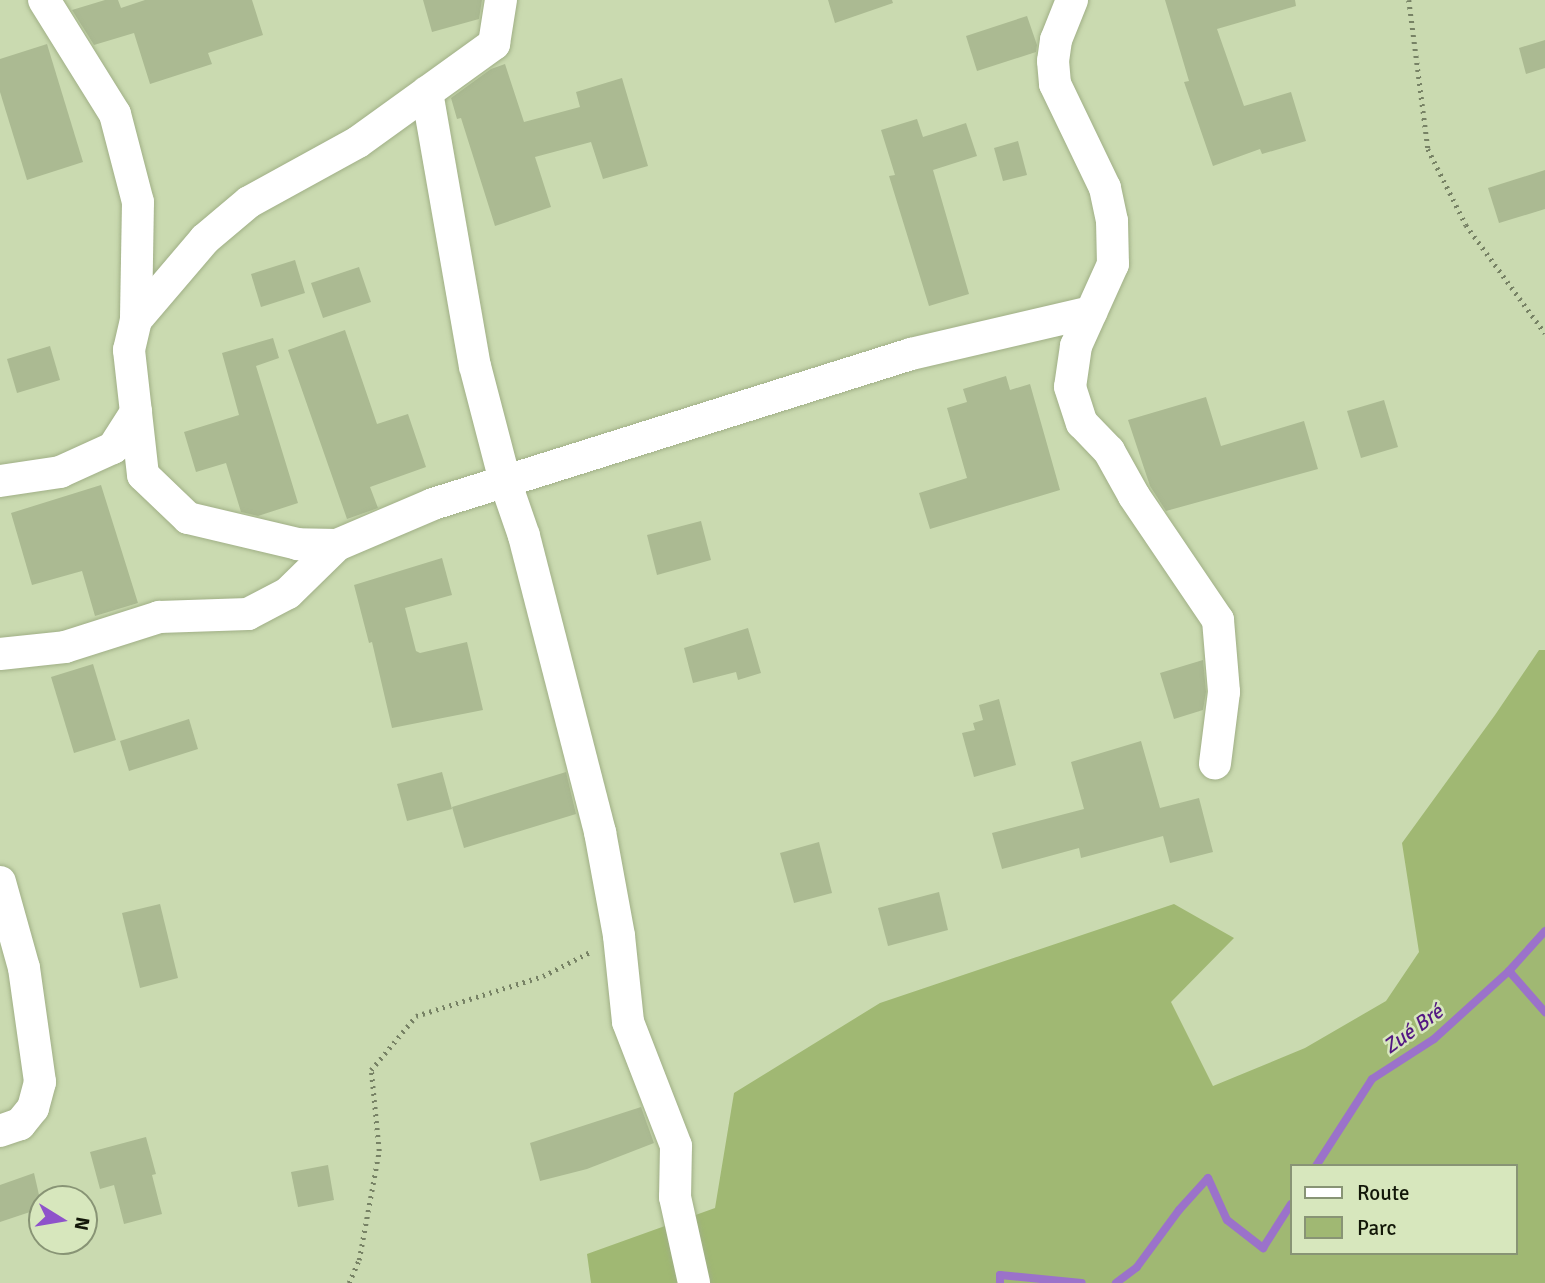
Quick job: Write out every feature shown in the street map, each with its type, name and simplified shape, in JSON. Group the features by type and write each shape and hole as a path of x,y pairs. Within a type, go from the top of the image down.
{"street":[{"path":"44,0 115,114 138,202 136,320 129,350 143,475 188,518 298,544 337,545"},
{"path":"136,320 205,239 249,202 358,142 494,44 501,0"},
{"path":"1072,0 1056,40 1053,61 1055,84 1105,188 1112,221 1113,264 1076,346 1070,387 1082,423 1108,451 1134,496 1219,620 1224,692 1215,763"},
{"path":"427,92 475,366 505,481 524,536 600,832 619,936 628,1022 676,1146 675,1196 694,1283"},
{"path":"0,654 65,647 159,617 248,614 288,593 337,545 433,504 911,354 1091,312"},
{"path":"0,481 60,472 113,448 136,412"},
{"path":"0,882 24,968 40,1082 33,1108 20,1124 0,1131"}],"path":[{"path":"1409,0 1428,149 1466,225 1544,332"},
{"path":"349,1283 359,1259 379,1151 371,1070 416,1016 543,976 619,936"}],"green space":[{"path":"1539,650 1545,650 1545,1283 591,1283 587,1254 715,1208 734,1093 880,1003 1174,904 1234,938 1171,1002 1213,1086 1305,1048 1386,1001 1419,952 1402,843"}],"building":[{"path":"105,0 118,0 121,8 145,0 252,0 263,35 208,53 212,64 150,84 134,33 94,45 72,10"},
{"path":"423,0 482,0 479,19 432,32"},
{"path":"828,0 892,0 893,3 835,23"},
{"path":"1165,0 1295,0 1296,6 1217,29 1244,106 1291,92 1306,141 1262,154 1260,149 1213,166 1184,82 1189,81"},
{"path":"1027,16 1037,45 1036,52 977,71 966,36"},
{"path":"1545,40 1545,68 1526,74 1519,48"},
{"path":"47,44 83,162 27,180 0,92 0,59"},
{"path":"505,64 524,122 580,107 576,92 622,78 648,166 603,179 591,142 535,157 551,207 495,226 461,118 457,119 451,98 491,69"},
{"path":"917,119 923,137 966,123 977,156 933,170 969,294 929,306 889,176 895,175 881,130"},
{"path":"1018,141 1027,175 1003,181 994,148"},
{"path":"1545,170 1545,209 1499,223 1488,188"},
{"path":"295,260 305,293 261,307 251,274"},
{"path":"359,267 371,302 323,318 311,283"},
{"path":"345,330 377,424 408,414 426,467 370,487 378,508 347,519 288,350"},
{"path":"273,338 279,358 256,366 298,503 258,516 241,512 226,463 196,472 184,432 239,415 222,353"},
{"path":"50,346 60,380 17,393 7,359"},
{"path":"1006,376 1010,390 1030,384 1060,490 930,529 919,493 967,478 947,408 967,402 963,389"},
{"path":"1206,397 1221,446 1304,421 1318,469 1166,511 1150,486 1128,420"},
{"path":"1384,400 1398,447 1361,458 1347,411"},
{"path":"101,485 138,603 95,616 82,571 32,585 11,513"},
{"path":"701,521 711,560 657,575 647,535"},
{"path":"442,558 452,595 405,608 416,651 420,653 467,642 483,710 392,728 372,642 369,643 354,585"},
{"path":"748,628 761,673 738,680 736,672 693,683 684,648"},
{"path":"1203,660 1206,692 1203,710 1174,719 1160,673"},
{"path":"93,664 116,740 74,753 51,677"},
{"path":"999,699 1016,765 974,777 962,733 975,730 973,723 983,720 979,705"},
{"path":"189,719 198,749 129,771 120,741"},
{"path":"1141,741 1160,808 1199,798 1213,852 1170,863 1163,836 1081,858 1079,848 1002,869 992,833 1084,809 1071,762"},
{"path":"442,772 452,809 407,821 397,784"},
{"path":"566,772 576,814 464,848 452,807"},
{"path":"819,842 832,893 794,903 780,853"},
{"path":"939,892 948,930 888,946 878,908"},
{"path":"160,904 178,978 140,988 122,913"},
{"path":"641,1107 654,1143 587,1169 540,1181 530,1143"},
{"path":"146,1137 156,1174 152,1175 162,1214 124,1224 114,1185 100,1189 90,1152"},
{"path":"328,1165 334,1200 298,1207 291,1172"},
{"path":"34,1173 37,1185 28,1185 28,1213 0,1222 0,1185"}],"waterway":[{"name":"Zué Bré","path":"1317,1164 1372,1079 1434,1039 1509,971 1545,931"},
{"path":"1509,971 1545,1012"},
{"name":"Zué Bré","path":"1116,1283 1137,1267 1179,1210 1208,1178 1227,1220 1263,1248 1290,1206"},
{"name":"Zué Bré","path":"1000,1283 1000,1275 1082,1283"}]}
